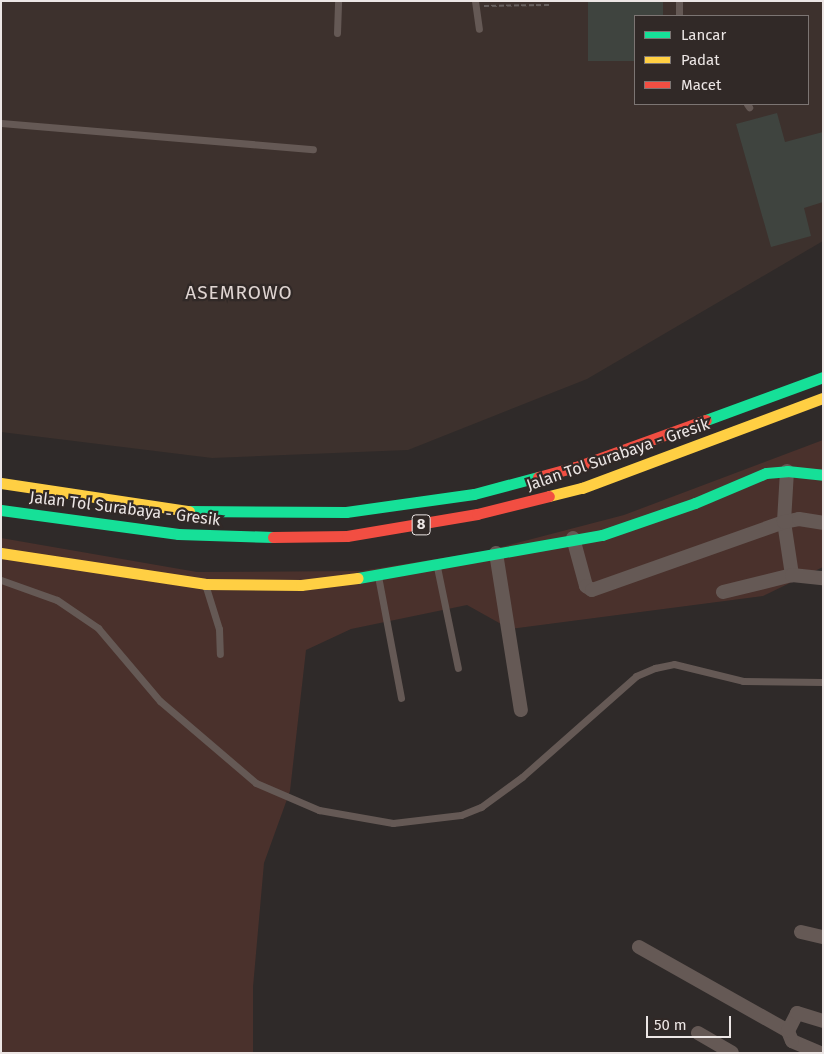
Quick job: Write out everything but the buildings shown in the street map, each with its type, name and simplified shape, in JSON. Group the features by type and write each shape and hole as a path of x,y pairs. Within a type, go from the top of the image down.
{"main road":[{"name":"Jalan Tol Surabaya - Gresik","path":"1,483 182,511 346,512 414,504 474,494 576,467 823,377"},
{"name":"Jalan Tol Surabaya - Gresik","path":"1,510 178,534 290,538 347,536 477,514 582,488 823,398"},
{"path":"1,553 205,584 301,585 378,575 573,538 602,535 695,503 766,473 787,471 823,476"}],"street":[{"path":"787,471 784,522 792,575"},
{"path":"573,538 586,586 600,589 784,522 799,519 823,523"},
{"path":"496,553 521,710"},
{"path":"723,592 792,575 823,578"},
{"path":"801,932 823,936"},
{"path":"639,947 788,1030 792,1041 820,1053"},
{"path":"788,1030 797,1013 823,1021"},
{"path":"698,1033 732,1053"}],"lane":[{"path":"337,33 338,1"},
{"path":"679,1 679,15"},
{"path":"475,3 479,29"},
{"path":"1,123 313,149"},
{"path":"436,564 458,668"},
{"path":"378,575 401,698"},
{"path":"1,580 57,600 98,628 160,701 256,783 319,810 393,823 460,815 480,807 522,777 629,682 654,668 674,664 743,681 823,682"},
{"path":"205,584 219,629 220,654"}],"path":[{"path":"475,3 549,5"}],"shaded area":[{"path":"1,1 823,1 823,241 587,379 408,450 212,458 1,432"},
{"path":"823,440 823,567 763,596 510,629 467,605 351,629 306,650 290,791 264,863 253,987 253,1053 1,1053 1,538 197,572 361,571 486,551 624,515"}],"traffic: fast":[{"path":"706,420 823,377"},
{"path":"358,578 602,535 695,503 766,473 787,471 823,475"},
{"path":"189,511 346,512 474,494 538,477"},
{"path":"1,510 178,534 273,537"}],"traffic: slow":[{"path":"549,496 582,488 823,398"},
{"path":"1,483 189,511"},
{"path":"1,553 205,584 301,585 358,578"}],"traffic: jam":[{"path":"538,477 576,467 706,420"},
{"path":"273,537 347,536 477,514 549,496"}],"district":[{"name":"ASEMROWO","path":"239,293"}]}
